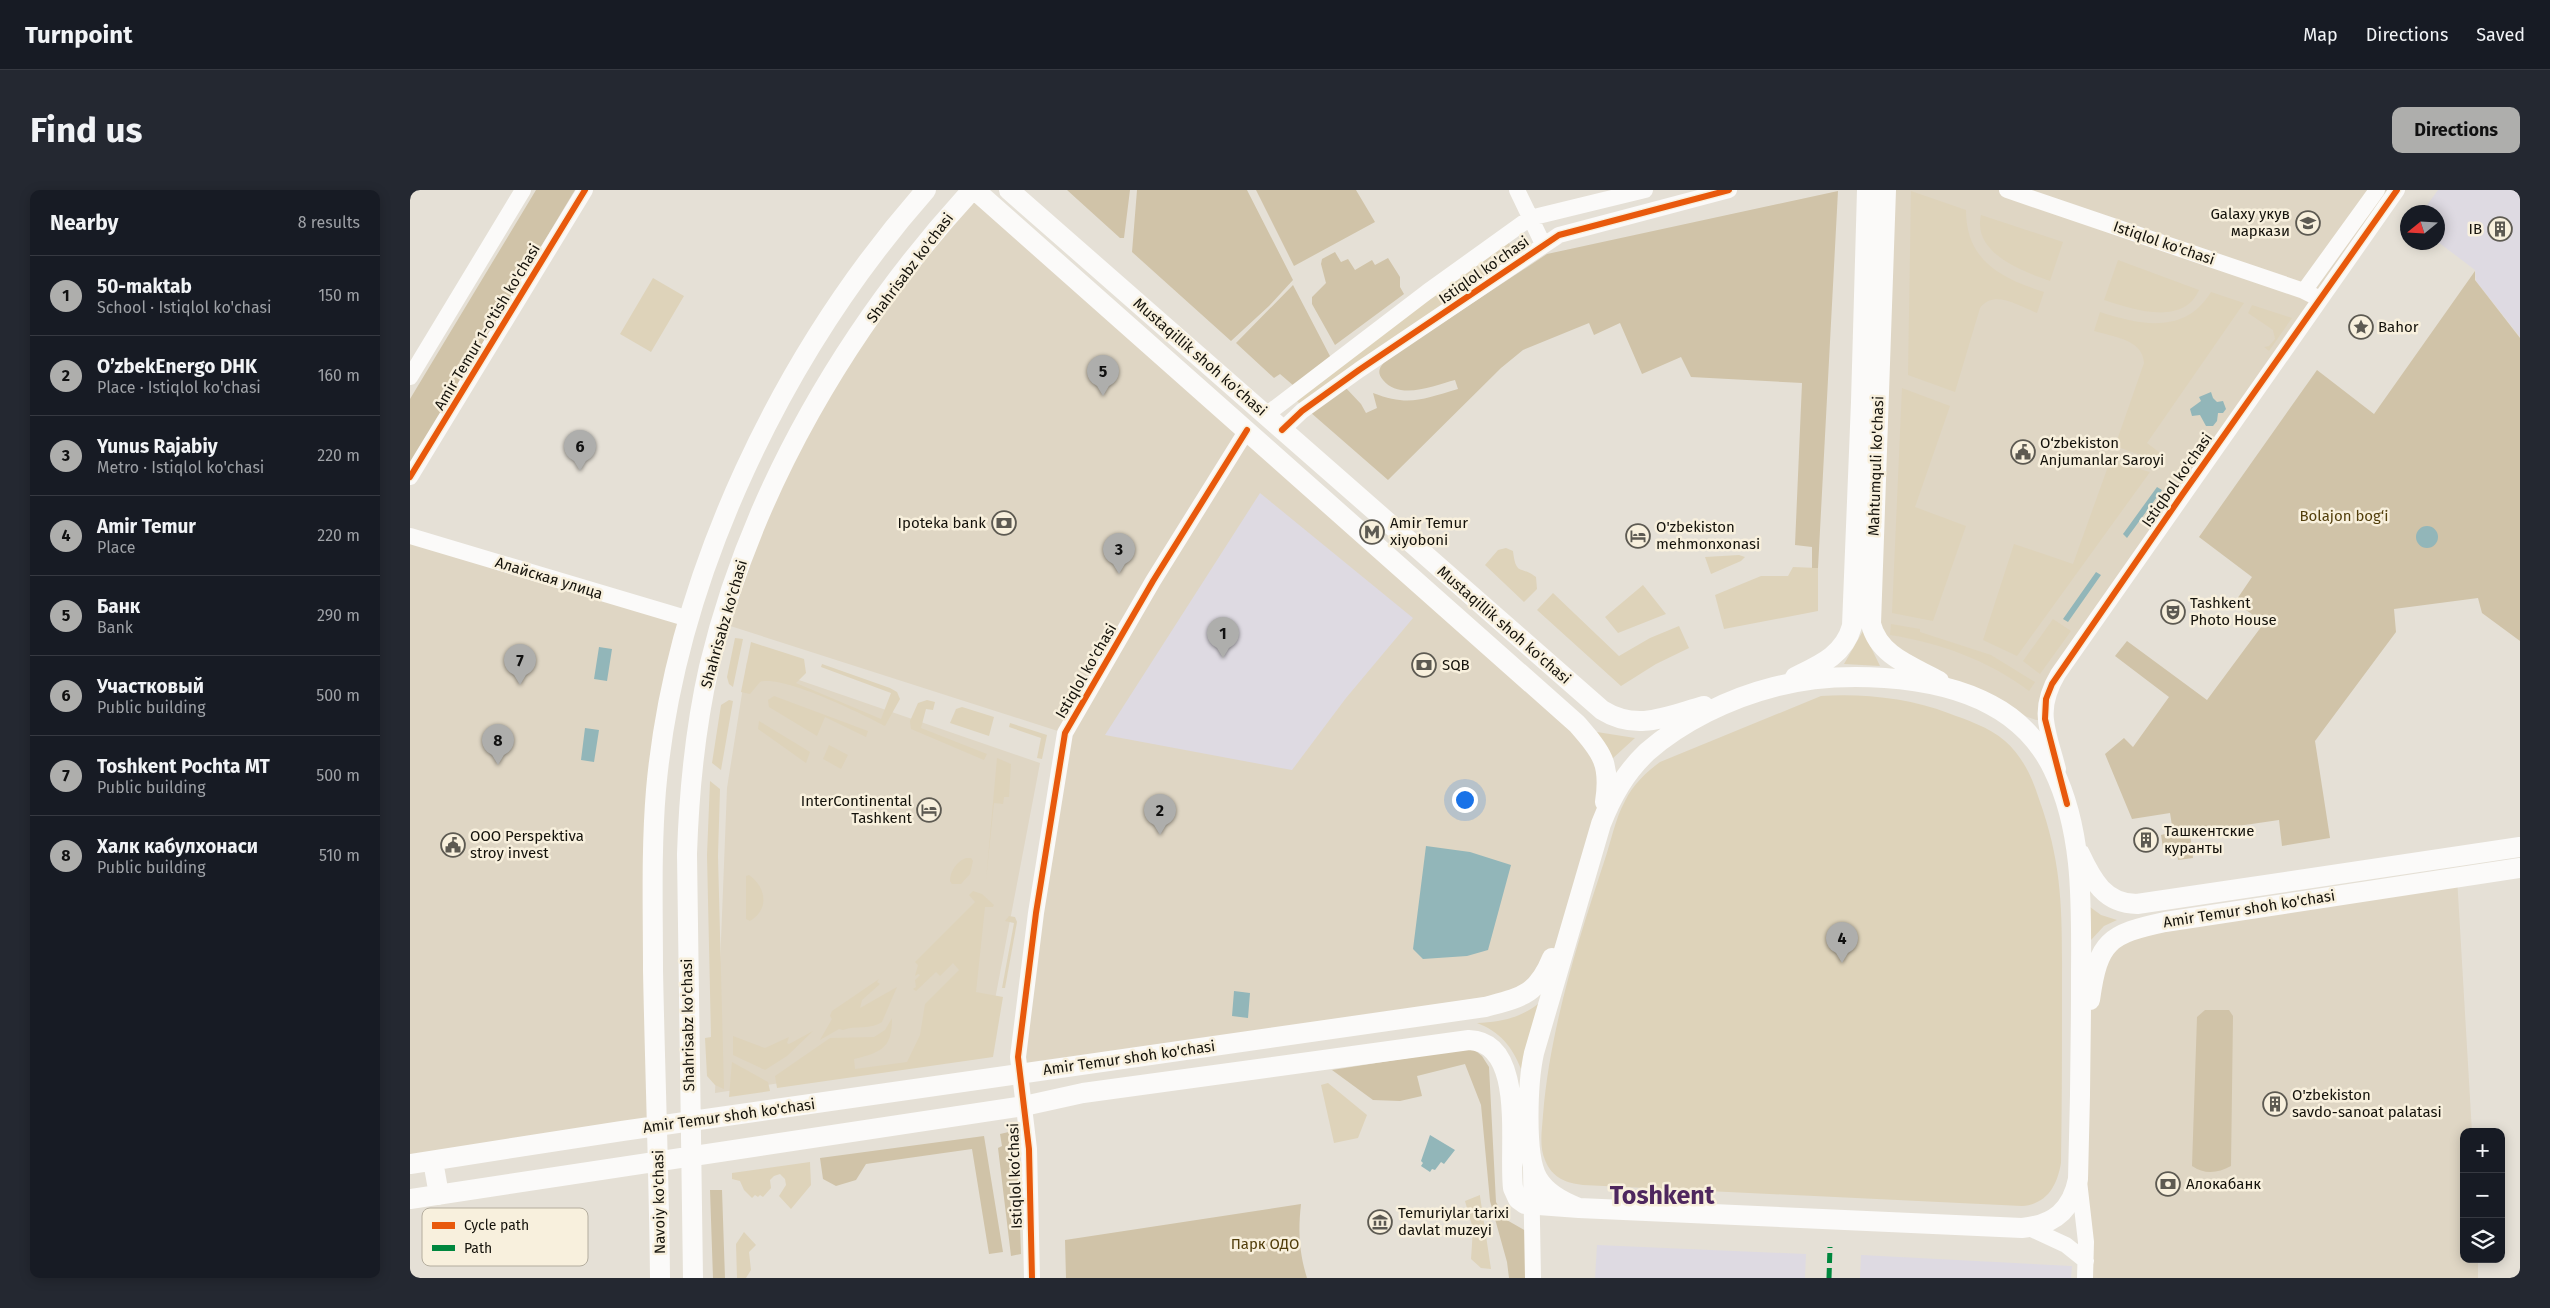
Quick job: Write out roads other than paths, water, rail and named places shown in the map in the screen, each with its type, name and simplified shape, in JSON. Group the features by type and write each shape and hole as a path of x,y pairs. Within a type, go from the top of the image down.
{"main road":[{"name":"Shahrisabz ko'chasi","path":"656,1126 653,915 654,812 670,693 689,619 730,504 778,405 848,293 926,190"},
{"name":"Shahrisabz ko'chasi","path":"691,1155 686,917 688,823 698,730 709,669 719,630 756,523 781,469 808,418 838,367 884,300 924,245 973,190"},
{"name":"Mustaqillik shoh ko'chasi","path":"973,190 1247,430 1577,724 1597,749 1607,769 1607,786 1601,824"},
{"name":"Mustaqillik shoh ko'chasi","path":"1009,190 1580,692 1610,715 1627,721 1648,721 1769,688"},
{"name":"Mahtumquli ko'chasi","path":"1769,688 1830,659 1847,640 1852,626 1867,190"},
{"name":"Mahtumquli ko'chasi","path":"1886,190 1871,624 1878,642 1888,653 1960,693"},
{"path":"1533,1205 1579,1208 2027,1227 2046,1223 2061,1215 2072,1200 2078,1179 2081,1066 2081,937 2075,844 2067,804 2053,768 2037,744 2018,723 1991,704 1960,693 1925,684 1874,679 1819,679 1769,688 1698,718 1657,744 1622,780 1601,824 1532,1064 1529,1094 1531,1153 1534,1172 1542,1185 1556,1198 1579,1208"},
{"name":"Amir Temur shoh ko'chasi","path":"2075,844 2089,873 2101,890 2118,901 2133,904 2520,847"},
{"name":"Amir Temur shoh ko'chasi","path":"410,1164 690,1121 1462,1010 1506,1001 1527,992 1542,980 1589,865"},
{"name":"Amir Temur shoh ko'chasi","path":"2081,1066 2096,972 2105,947 2119,935 2165,922 2520,868"},
{"name":"Amir Temur shoh ko'chasi","path":"410,1199 1024,1106 1083,1093 1465,1040 1487,1045 1496,1053 1507,1072 1513,1190 1519,1201 1533,1205"},
{"name":"Navoiy ko'chasi","path":"656,1126 660,1278"},
{"path":"691,1155 693,1278"},
{"path":"433,1161 439,1195"}],"street":[{"path":"410,377 523,190"},
{"name":"Amir Temur 1-o'tish ko'chasi","path":"410,477 585,190"},
{"path":"1517,190 1543,244"},
{"name":"Istiqlol ko'chasi","path":"1266,415 1427,292 1530,218 1645,190"},
{"name":"Istiqlol ko'chasi","path":"1282,430 1302,411 1359,370 1559,235 1726,190"},
{"name":"Istiqlol ko'chasi","path":"2007,190 2304,291 2320,299"},
{"path":"2304,291 2377,190"},
{"name":"Istiqbol ko'chasi","path":"2067,804 2045,719 2046,699 2052,684 2397,190"},
{"name":"Istiqlol ko'chasi","path":"1020,1074 1018,1057 1020,1035 1036,913 1065,733 1153,581 1247,430"},
{"name":"Алайская улица","path":"410,536 689,619"},
{"name":"Istiqlol ko‘chasi","path":"1020,1074 1029,1149 1032,1278"},
{"path":"1531,1153 1534,1278"},
{"path":"2078,1179 2086,1242 2085,1278"},
{"path":"2027,1227 2066,1245 2086,1261"}],"water":[{"path":"2211,392 2217,402 2223,401 2226,409 2223,413 2218,413 2217,421 2213,426 2206,426 2200,415 2192,416 2190,409 2201,401 2199,397"},
{"path":"2157,487 2162,490 2127,538 2123,534"},
{"path":"2427,526 2435,529 2438,537 2435,545 2427,548 2419,545 2416,537 2419,529"},
{"path":"2096,572 2101,575 2068,622 2063,619"},
{"path":"599,647 612,649 607,681 594,679"},
{"path":"585,728 599,730 594,762 581,760"},
{"path":"1426,846 1470,852 1511,865 1488,950 1467,956 1423,959 1413,949"},
{"path":"1234,991 1250,993 1248,1018 1232,1016"},
{"path":"1430,1135 1455,1150 1444,1164 1441,1162 1435,1170 1432,1169 1430,1172 1421,1166 1423,1163 1421,1161"}],"place":[{"name":"Galaxy укув маркази","path":"2308,223"},
{"name":"IB","path":"2500,229"},
{"name":"Bahor","path":"2361,327"},
{"name":"Банк","path":"1103,396"},
{"name":"O‘zbekiston Anjumanlar Saroyi","path":"2023,452"},
{"name":"Участковый","path":"580,471"},
{"name":"Ipoteka bank","path":"1004,523"},
{"name":"Amir Temur xiyoboni","path":"1372,532"},
{"name":"O'zbekiston mehmonxonasi","path":"1638,536"},
{"name":"Yunus Rajabiy","path":"1119,574"},
{"name":"Tashkent Photo House","path":"2173,612"},
{"name":"50-maktab","path":"1223,658"},
{"name":"SQB","path":"1424,665"},
{"name":"Toshkent Pochta MT","path":"520,685"},
{"name":"Халк кабулхонаси","path":"498,765"},
{"name":"InterContinental Tashkent","path":"929,810"},
{"name":"O’zbekEnergo DHK","path":"1160,835"},
{"name":"Ташкентские куранты","path":"2146,840"},
{"name":"ООО Perspektiva stroy invest","path":"453,845"},
{"name":"Amir Temur","path":"1842,963"},
{"name":"O'zbekiston savdo-sanoat palatasi","path":"2275,1104"},
{"name":"Алокабанк","path":"2168,1184"},
{"name":"Temuriylar tarixi davlat muzeyi","path":"1380,1222"}],"district":[{"name":"Toshkent","path":"1662,1195"}],"park label":[{"name":"Bolajon bog‘i","path":"2344,516"},
{"name":"Парк ОДО","path":"1265,1244"}]}
